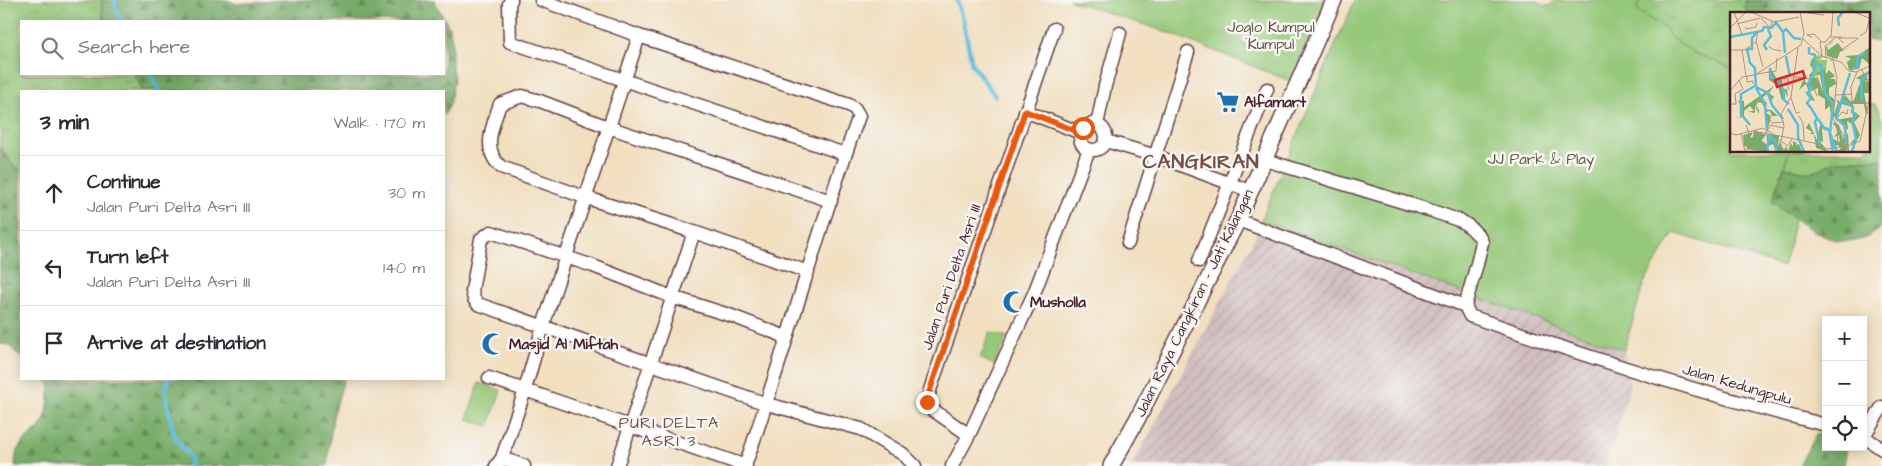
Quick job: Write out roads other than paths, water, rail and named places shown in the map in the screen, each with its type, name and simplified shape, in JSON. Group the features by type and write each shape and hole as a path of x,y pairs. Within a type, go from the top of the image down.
{"street":[{"path":"511,0 509,4 510,42 845,154"},
{"path":"488,378 745,466 767,404 786,337 859,116 855,109 849,105 639,36 541,0"},
{"name":"Jalan Raya Cangkiran - Jati Kalangan","path":"1111,466 1140,414 1238,220 1334,0"},
{"name":"Jalan Puri Delta Asri III","path":"969,435 930,408 927,402 1054,29"},
{"path":"1097,125 1105,86 1120,33"},
{"path":"524,466 499,462 525,390 584,197 639,36"},
{"path":"1128,242 1188,52"},
{"path":"1199,261 1267,89"},
{"path":"808,272 694,232 584,197 501,167 493,159 490,146 491,131 500,104 522,96 608,127 831,201"},
{"path":"1025,111 1081,133"},
{"path":"1087,125 1097,125 1105,131 1106,141 1099,149 1089,149 1081,143 1081,133 1087,125"},
{"path":"1106,141 1156,156 1250,191"},
{"path":"952,466 969,435 1035,291 1089,149"},
{"path":"1265,160 1429,210 1470,227 1482,242 1465,306"},
{"name":"Jalan Kedungpulu","path":"1238,220 1465,306 1470,316 1559,348 1703,393 1822,424"},
{"path":"786,337 732,316 672,297 491,232 481,239 472,291 474,299 478,304 767,404 862,429 903,454 915,466"},
{"path":"617,466 694,232"},
{"path":"1867,431 1882,407"},
{"path":"1867,438 1882,449"}],"waterway":[{"path":"114,0 120,20"},
{"path":"957,0 972,64 995,96"},
{"path":"151,75 159,90"},
{"path":"170,380 165,389 174,436 190,458 191,466"}],"place":[{"name":"Alfamart","path":"1228,102"},
{"name":"Musholla","path":"1014,302"},
{"name":"Masjid Al Miftah","path":"493,344"}],"district":[{"name":"CANGKIRAN","path":"1201,161"},
{"name":"PURI DELTA ASRI 3","path":"669,431"}],"park label":[{"name":"Joglo Kumpul Kumpul","path":"1271,36"},
{"name":"JJ Park & Play","path":"1541,159"}]}
